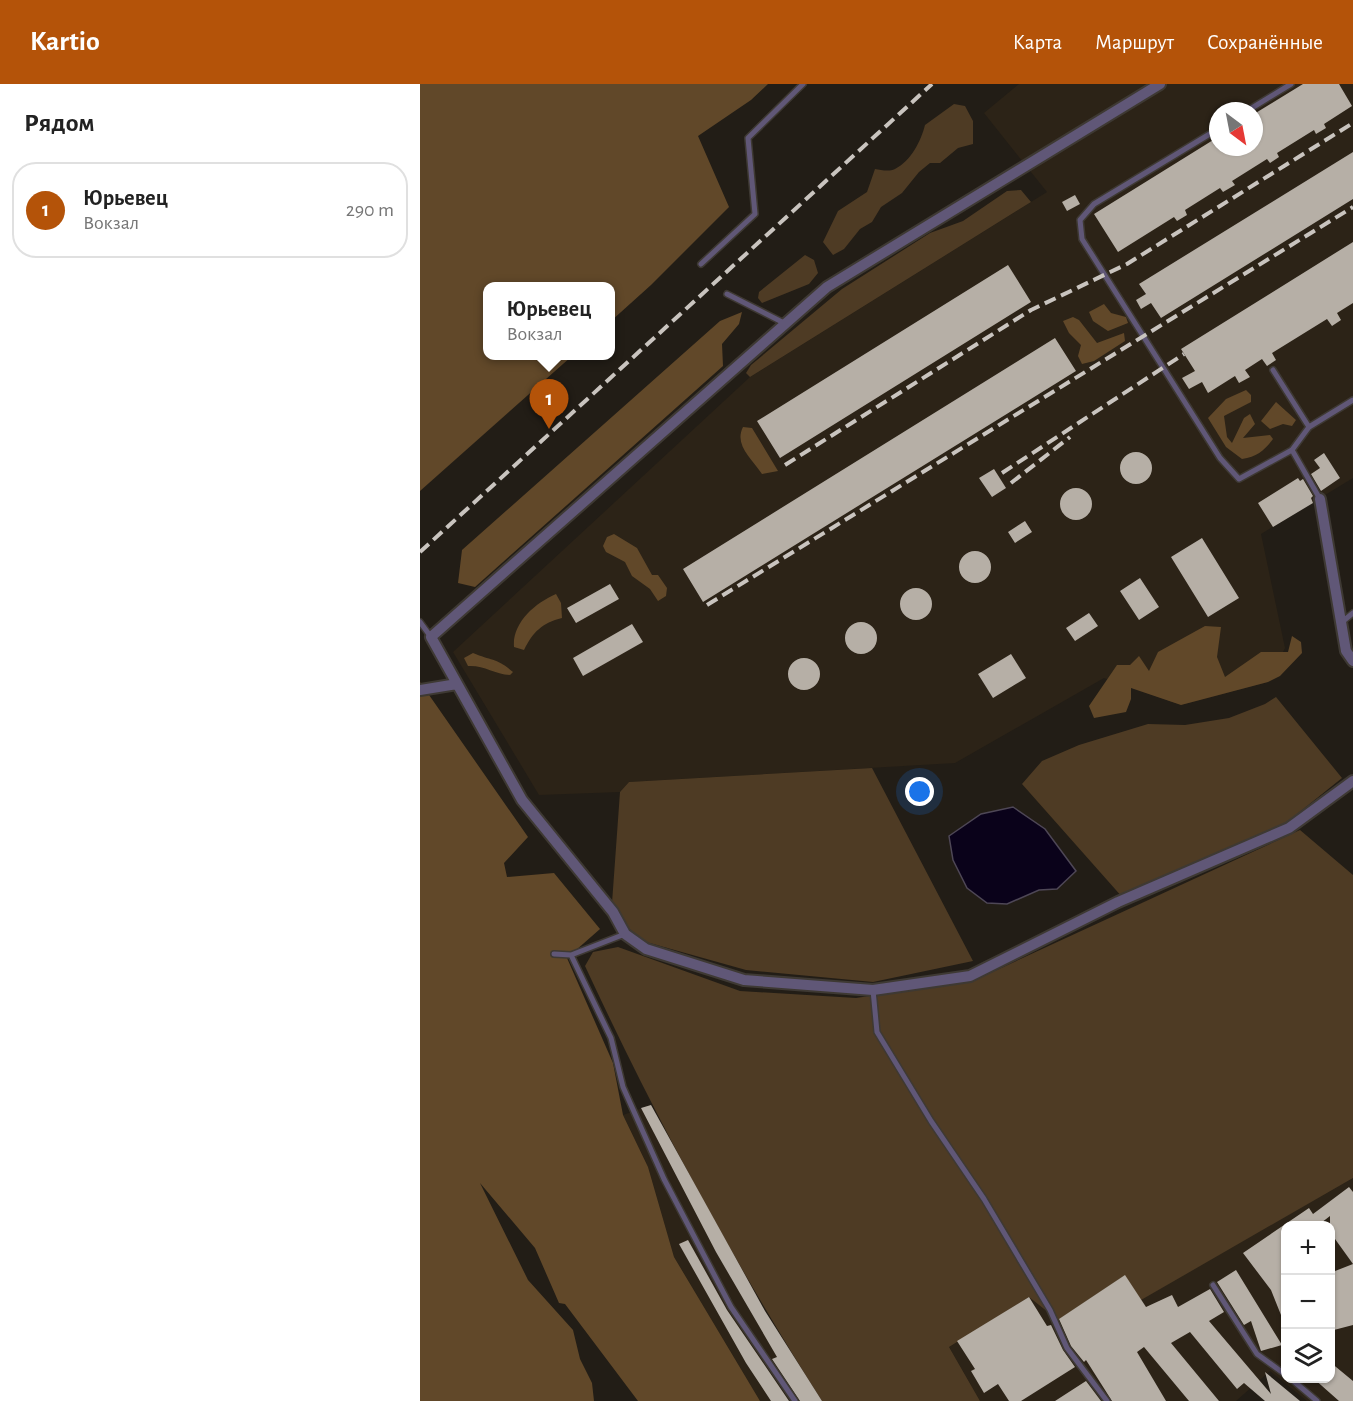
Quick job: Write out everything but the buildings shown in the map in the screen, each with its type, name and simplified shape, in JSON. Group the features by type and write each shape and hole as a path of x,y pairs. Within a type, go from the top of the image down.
{"street":[{"path":"1160,84 827,287 431,637 522,800 613,912 625,934 646,949 744,980 873,990 970,976 1118,902 1289,828 1353,781"},
{"path":"1320,499 1346,651 1353,661"},
{"path":"420,690 458,684"}],"lane":[{"path":"701,264 755,214 748,138 803,84"},
{"path":"1262,102 1291,84"},
{"path":"1209,134 1094,204 1080,220 1082,239 1220,458 1239,479 1292,450 1309,427 1353,400"},
{"path":"727,294 786,324"},
{"path":"1273,370 1309,427"},
{"path":"1292,450 1320,499"},
{"path":"1341,624 1353,614"},
{"path":"420,622 431,637"},
{"path":"554,954 571,955 625,934"},
{"path":"571,955 611,1038 622,1087 664,1179 731,1307 795,1401"},
{"path":"873,990 877,1032 931,1121 984,1199 1050,1310 1067,1348 1107,1401"},
{"path":"1213,1285 1257,1354 1281,1371"},
{"path":"1296,1383 1317,1401"}],"shaded area":[{"path":"420,84 768,84 751,100 698,136 729,207 615,317 615,282 483,282 483,360 567,360 420,491"},
{"path":"1019,84 1353,84 1353,478 1261,534 1285,648 1268,682 1181,705 1104,678 955,763 629,782 620,792 539,795 453,652 750,377 1047,192 984,113"},
{"path":"954,104 965,106 973,121 973,144 958,148 940,163 930,163 919,172 902,193 881,207 872,222 860,229 844,249 833,255 823,242 838,211 867,192 875,169 893,170 906,161 918,144 925,125"},
{"path":"1021,190 1031,202 750,377 746,373 751,365 842,289 930,233 963,221 1007,191"},
{"path":"805,255 814,260 818,273 809,284 762,303 758,298 759,292"},
{"path":"1104,304 1111,313 1126,317 1128,323 1108,331 1093,321 1089,312"},
{"path":"742,312 739,324 722,344 723,366 475,587 458,583 462,550 720,321"},
{"path":"1073,317 1079,320 1097,343 1124,333 1125,341 1094,361 1082,364 1078,356 1081,345 1069,333 1063,321"},
{"path":"1246,390 1251,395 1251,402 1224,416 1227,437 1232,443 1244,418 1250,414 1255,424 1243,438 1270,435 1273,439 1260,453 1242,459 1226,447 1208,418 1226,399"},
{"path":"1276,402 1296,420 1292,426 1283,424 1270,429 1261,421"},
{"path":"743,427 752,428 778,471 762,474 742,446"},
{"path":"614,534 637,548 652,575 658,575 667,588 666,596 658,601 650,589 632,576 625,562 606,552 603,546 607,537"},
{"path":"556,594 561,603 562,618 539,629 524,650 514,647 517,630 526,615 540,603"},
{"path":"1205,626 1221,627 1217,657 1225,677 1261,652 1288,652 1292,636 1301,642 1302,653 1280,676 1268,682 1181,705 1131,688 1131,699 1126,712 1094,718 1089,706 1117,665 1130,665 1139,656 1149,671 1158,652"},
{"path":"473,653 498,662 513,672 510,675 468,666 464,658"},
{"path":"420,682 528,837 504,863 507,877 554,873 600,929 567,958 613,1063 623,1115 648,1167 674,1257 760,1401 638,1401 565,1304 559,1303 535,1248 480,1183 528,1280 573,1330 580,1359 592,1383 594,1401 420,1401"},
{"path":"1276,697 1342,778 1281,827 1123,898 1022,784 1042,761 1079,745 1148,724 1185,725 1229,718 1265,704"},
{"path":"872,768 973,961 873,982 746,970 646,942 628,928 612,903 620,792 629,782"},
{"path":"1013,807 1045,829 1076,871 1057,889 1039,890 1007,904 987,903 967,888 953,860 949,836 981,814"},
{"path":"1300,830 1353,875 1353,1178 1141,1300 1124,1276 1058,1320 1029,1297 949,1347 980,1401 822,1401 726,1242 667,1133 585,966 593,952 618,947 740,991 856,998 975,980"},
{"path":"651,1105 765,1311 822,1401 760,1401 674,1257 648,1167 623,1115"},
{"path":"1353,1178 1353,1401 1307,1401 1285,1383 1335,1383 1335,1221 1281,1221 1281,1380 1270,1371 1236,1401 980,1401 949,1347 1029,1297 1125,1275 1141,1299"}],"railway":[{"path":"420,552 932,84"},
{"path":"785,465 1031,310 1127,264 1353,123"},
{"path":"707,605 1353,207"},
{"path":"1002,473 1184,354"},
{"path":"1011,483 1070,437"}],"place":[{"name":"Юрьевец","path":"549,429"}]}
